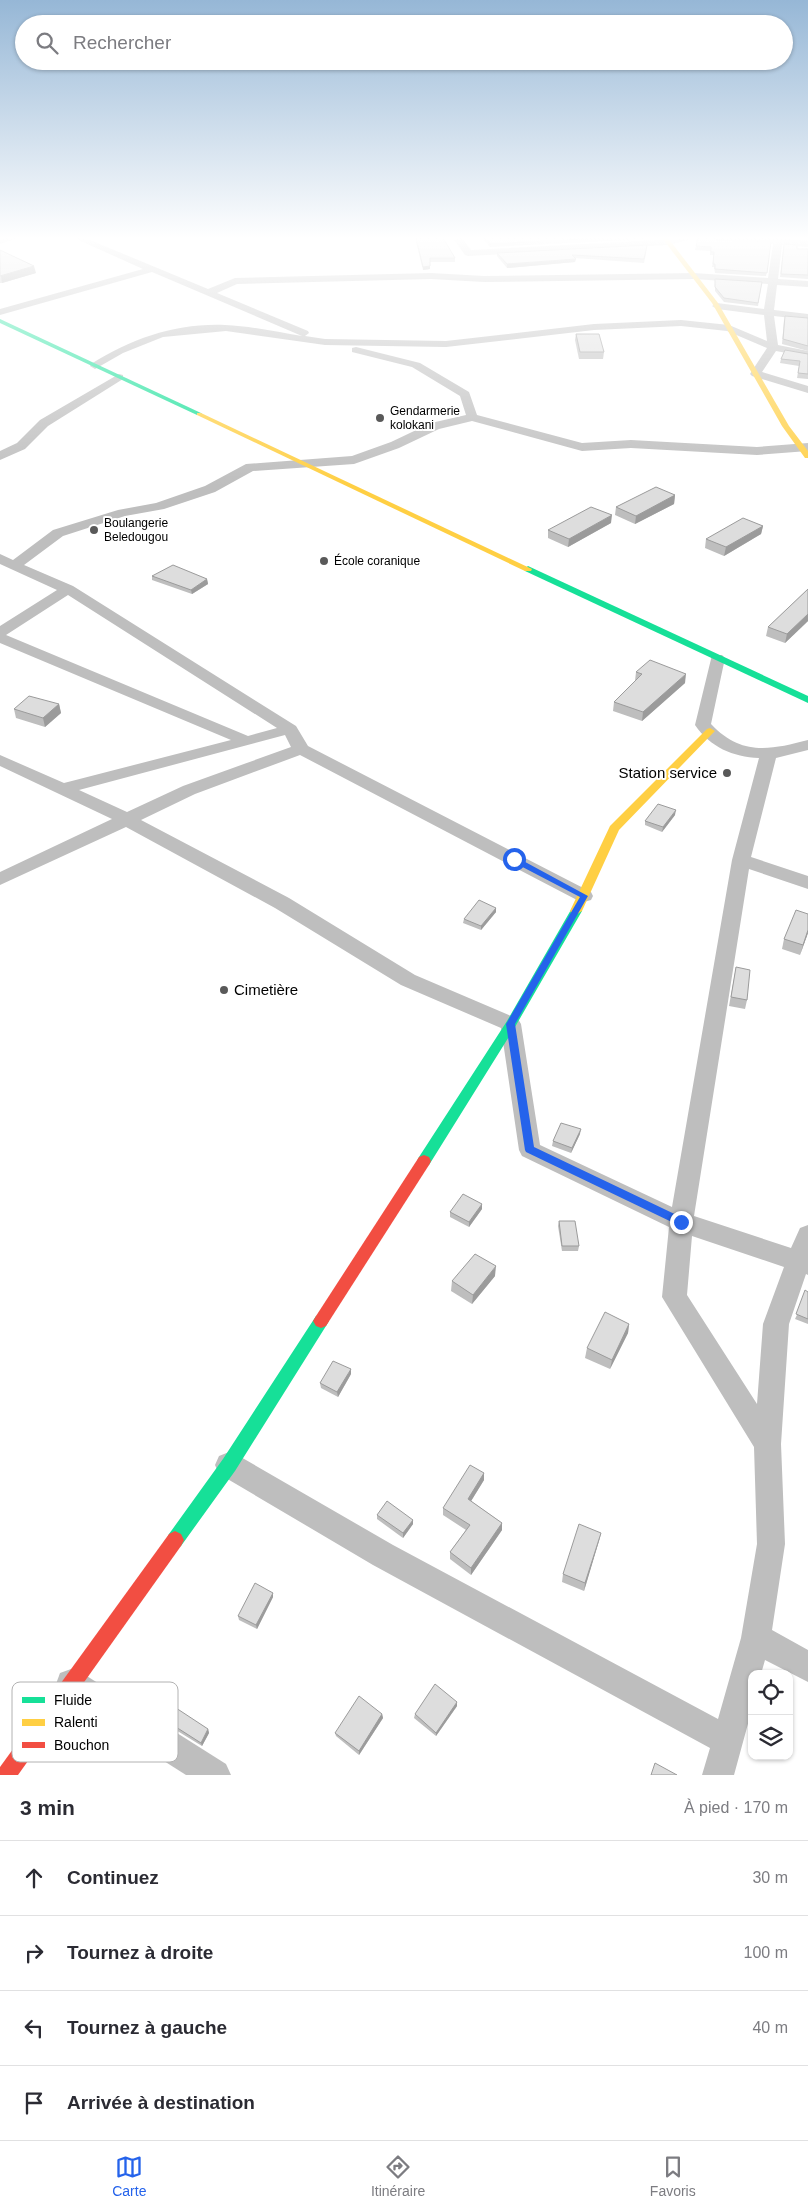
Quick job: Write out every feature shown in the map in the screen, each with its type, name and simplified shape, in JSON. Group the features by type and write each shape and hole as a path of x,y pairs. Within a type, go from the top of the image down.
{"main road":[{"path":"0,321 808,700"},
{"path":"725,321 786,426 806,450"},
{"path":"72,1682 229,1465 510,1024 584,896 614,828 710,731"},
{"path":"6,1775 15,1762"}],"street":[{"path":"276,321 325,342 446,344 594,327 681,323 729,328 773,348 808,354"},
{"path":"770,321 773,348 756,374 808,390"},
{"path":"95,366 119,351 161,334 187,330 226,328 325,342 416,365 465,394 472,417"},
{"path":"0,456 21,446 44,423 119,377"},
{"path":"7,562 58,533 123,513 159,506 210,489 250,467 301,462 354,460 395,445 435,426 472,417 582,447 631,444 757,451 806,450"},
{"path":"7,562 68,588 290,729 301,749 584,896"},
{"path":"0,632 68,588"},
{"path":"0,638 247,741"},
{"path":"717,658 703,725 723,744 757,754 793,751 808,745"},
{"path":"63,788 290,729"},
{"path":"0,879 189,790 301,749"},
{"path":"767,1444 674,1297 681,1222 741,860 769,753"},
{"path":"0,760 63,788 282,903 408,980 510,1024 530,1150 681,1222 804,1262"},
{"path":"741,860 808,882"},
{"path":"718,1775 756,1638 770,1544 767,1444 776,1324 804,1262 808,1235"},
{"path":"229,1465 383,1555 728,1741"},
{"path":"756,1638 808,1667"},
{"path":"178,1752 215,1775"}],"building":[{"path":"785,321 808,321 808,346 783,339"},
{"path":"576,334 599,334 604,352 580,352"},
{"path":"785,350 808,354 808,374 798,373 800,361 781,359"},
{"path":"656,487 675,495 636,516 616,507"},
{"path":"591,507 612,515 569,539 548,530"},
{"path":"743,518 763,526 726,547 706,539"},
{"path":"173,565 207,579 191,590 152,576"},
{"path":"808,589 808,614 787,634 768,627"},
{"path":"650,660 686,674 643,712 614,702 642,674 636,672"},
{"path":"29,696 59,704 43,718 14,709"},
{"path":"658,804 676,810 663,827 645,821"},
{"path":"479,900 496,908 481,926 464,919"},
{"path":"796,910 808,914 808,930 803,945 784,939"},
{"path":"736,967 750,970 747,1000 731,997"},
{"path":"561,1123 581,1129 572,1148 553,1141"},
{"path":"463,1194 482,1204 469,1222 450,1212"},
{"path":"559,1221 575,1221 579,1246 562,1246"},
{"path":"475,1254 496,1266 473,1295 452,1281"},
{"path":"805,1290 808,1292 808,1319 796,1314"},
{"path":"605,1312 629,1324 612,1360 587,1348"},
{"path":"333,1361 351,1369 337,1392 320,1383"},
{"path":"470,1465 484,1473 468,1499 502,1523 471,1568 450,1552 470,1525 443,1508"},
{"path":"387,1501 413,1520 403,1533 377,1515"},
{"path":"579,1524 601,1533 585,1583 563,1574"},
{"path":"255,1583 273,1593 256,1625 238,1616"},
{"path":"435,1684 457,1702 436,1733 415,1714"},
{"path":"359,1696 382,1714 359,1751 335,1733"},
{"path":"178,1709 208,1729 201,1743 178,1728"},
{"path":"655,1763 677,1775 651,1775"}],"traffic: fast":[{"path":"0,321 199,414"},
{"path":"528,569 808,700"},
{"path":"424,1161 511,1024 576,911"},
{"path":"175,1540 229,1465 321,1321"}],"traffic: slow":[{"path":"725,321 786,426 808,456"},
{"path":"199,414 528,569"},
{"path":"576,911 614,828 710,731"}],"traffic: jam":[{"path":"321,1321 424,1161"},
{"path":"73,1682 175,1540"},
{"path":"6,1775 15,1762"}],"place":[{"name":"Gendarmerie kolokani","path":"380,418"},
{"name":"Boulangerie Beledougou","path":"94,530"},
{"name":"École coranique","path":"324,561"},
{"name":"Station service","path":"727,773"},
{"name":"Cimetière","path":"224,990"}],"route":[{"path":"514,859 584,896 510,1024 530,1150 681,1222"}]}
